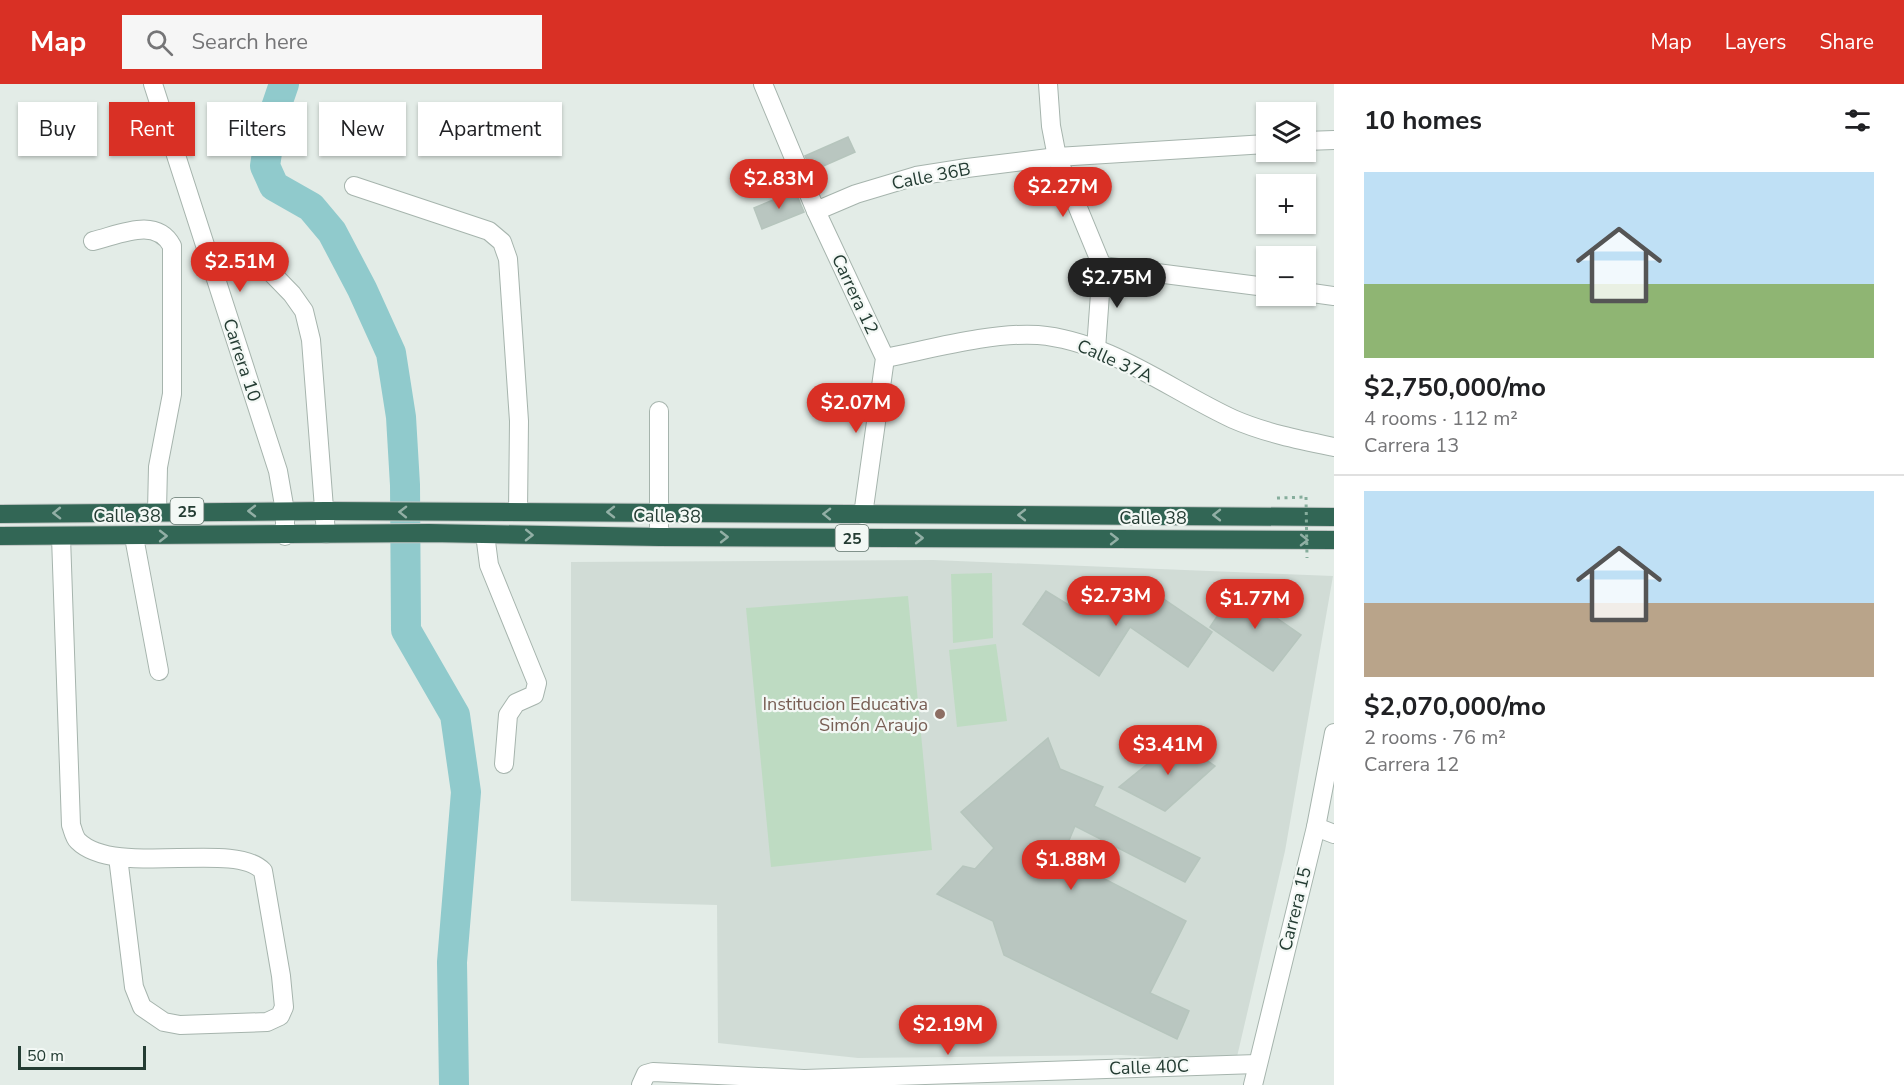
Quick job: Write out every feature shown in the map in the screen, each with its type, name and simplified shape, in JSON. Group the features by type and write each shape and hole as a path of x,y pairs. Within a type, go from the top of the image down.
{"highway":[{"name":"Calle 38","path":"0,514 325,511 1334,517"},
{"name":"Calle 38","path":"0,536 285,536 429,533 659,537 1334,540"}],"street":[{"name":"Carrera 10","path":"153,84 278,471 285,511 285,536"},
{"name":"Carrera 12","path":"763,84 816,210 885,357"},
{"path":"1048,84 1051,126 1057,157 1102,266 1096,349"},
{"path":"1316,141 1334,140"},
{"name":"Calle 36B","path":"816,210 856,194 916,176 1057,157 1256,145"},
{"path":"354,186 489,231 502,242 508,259 517,398 518,512"},
{"path":"93,241 148,228 157,230 168,239 172,246 172,394 158,467 157,512"},
{"path":"259,260 292,294 304,311 312,340 326,534"},
{"path":"1102,266 1256,286"},
{"path":"1316,294 1334,296"},
{"name":"Calle 37A","path":"885,357 1001,336 1037,335 1096,349 1234,419 1275,434 1334,447"},
{"path":"862,515 885,357"},
{"path":"659,411 659,537"},
{"path":"485,534 489,566 537,683 534,695 516,703 508,715 504,764"},
{"path":"61,537 71,825 77,840 90,850 118,857 236,859 255,862 263,871 277,952 284,1007 280,1016 267,1022 180,1025 164,1022 142,1007 134,987 118,857"},
{"path":"134,537 159,671"},
{"name":"Carrera 15","path":"1253,1085 1316,827 1332,754 1334,733"},
{"path":"1316,827 1334,834"},
{"name":"Calle 40C","path":"643,1080 653,1072 801,1082 1257,1064"}],"path":[{"path":"1275,498 1306,497 1307,558"}],"shaded area":[{"name":"Institucion Educativa Simón Araujo","path":"933,560 1333,576 1285,851 1236,1061 1121,1055 858,1058 718,1043 717,905 571,901 571,562"}],"green space":[{"path":"992,573 993,638 953,643 951,574"},
{"path":"908,596 932,850 771,867 746,608"},
{"path":"996,644 1007,721 957,727 949,650"}],"building":[{"path":"848,137 855,152 812,171 805,156"},
{"path":"795,191 804,212 762,229 754,208"},
{"path":"1109,581 1143,605 1152,591 1212,632 1188,667 1130,627 1099,676 1023,624 1046,591 1085,615"},
{"path":"1235,589 1301,635 1273,671 1210,627"},
{"path":"1048,738 1060,769 1103,787 1094,806 1200,858 1185,882 1075,826 1062,857 1186,921 1150,993 1189,1011 1177,1039 1004,955 993,921 937,894 963,866 975,869 994,848 961,812"},
{"path":"1177,740 1215,766 1165,811 1119,787"}],"waterway":[{"path":"284,84 272,119 265,166 274,186 311,207 332,232 362,289 391,353 401,417 405,485 406,630 455,715 466,792 452,962 454,1085"}],"place":[{"name":"Institucion Educativa Simón Araujo","path":"940,714"}]}
